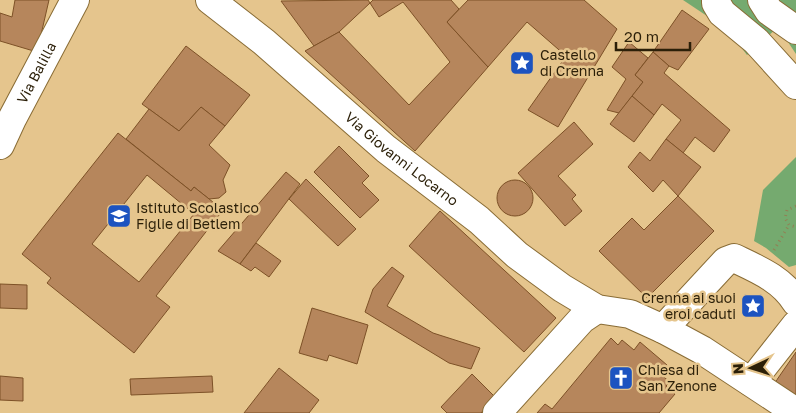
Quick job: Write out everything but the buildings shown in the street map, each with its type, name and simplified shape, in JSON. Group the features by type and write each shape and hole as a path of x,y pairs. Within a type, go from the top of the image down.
{"street":[{"name":"Via Balilla","path":"0,145 12,118 75,0"},
{"name":"Via Giovanni Locarno","path":"210,0 264,42 386,149 479,220 517,255 562,288 597,310"},
{"path":"716,0 722,13 756,41 796,85"},
{"path":"762,0 770,11 796,30"},
{"path":"664,328 726,261 734,258 773,278 790,291 796,302"},
{"path":"497,413 582,319 597,310 630,314 664,328 702,350 796,412"},
{"path":"751,382 796,325"}],"path":[{"path":"796,206 787,210 785,218 790,226 796,227"}],"green space":[{"path":"683,0 796,0 796,54 778,27 747,55 728,30"},
{"path":"796,157 796,265 789,267 766,248 754,241 763,190"}],"place":[{"name":"Castello di Crenna","path":"522,63"},
{"name":"Istituto Scolastico Figlie di Betlem","path":"119,216"},
{"name":"Crenna ai suoi eroi caduti","path":"753,306"},
{"name":"Chiesa di San Zenone","path":"621,378"}]}
